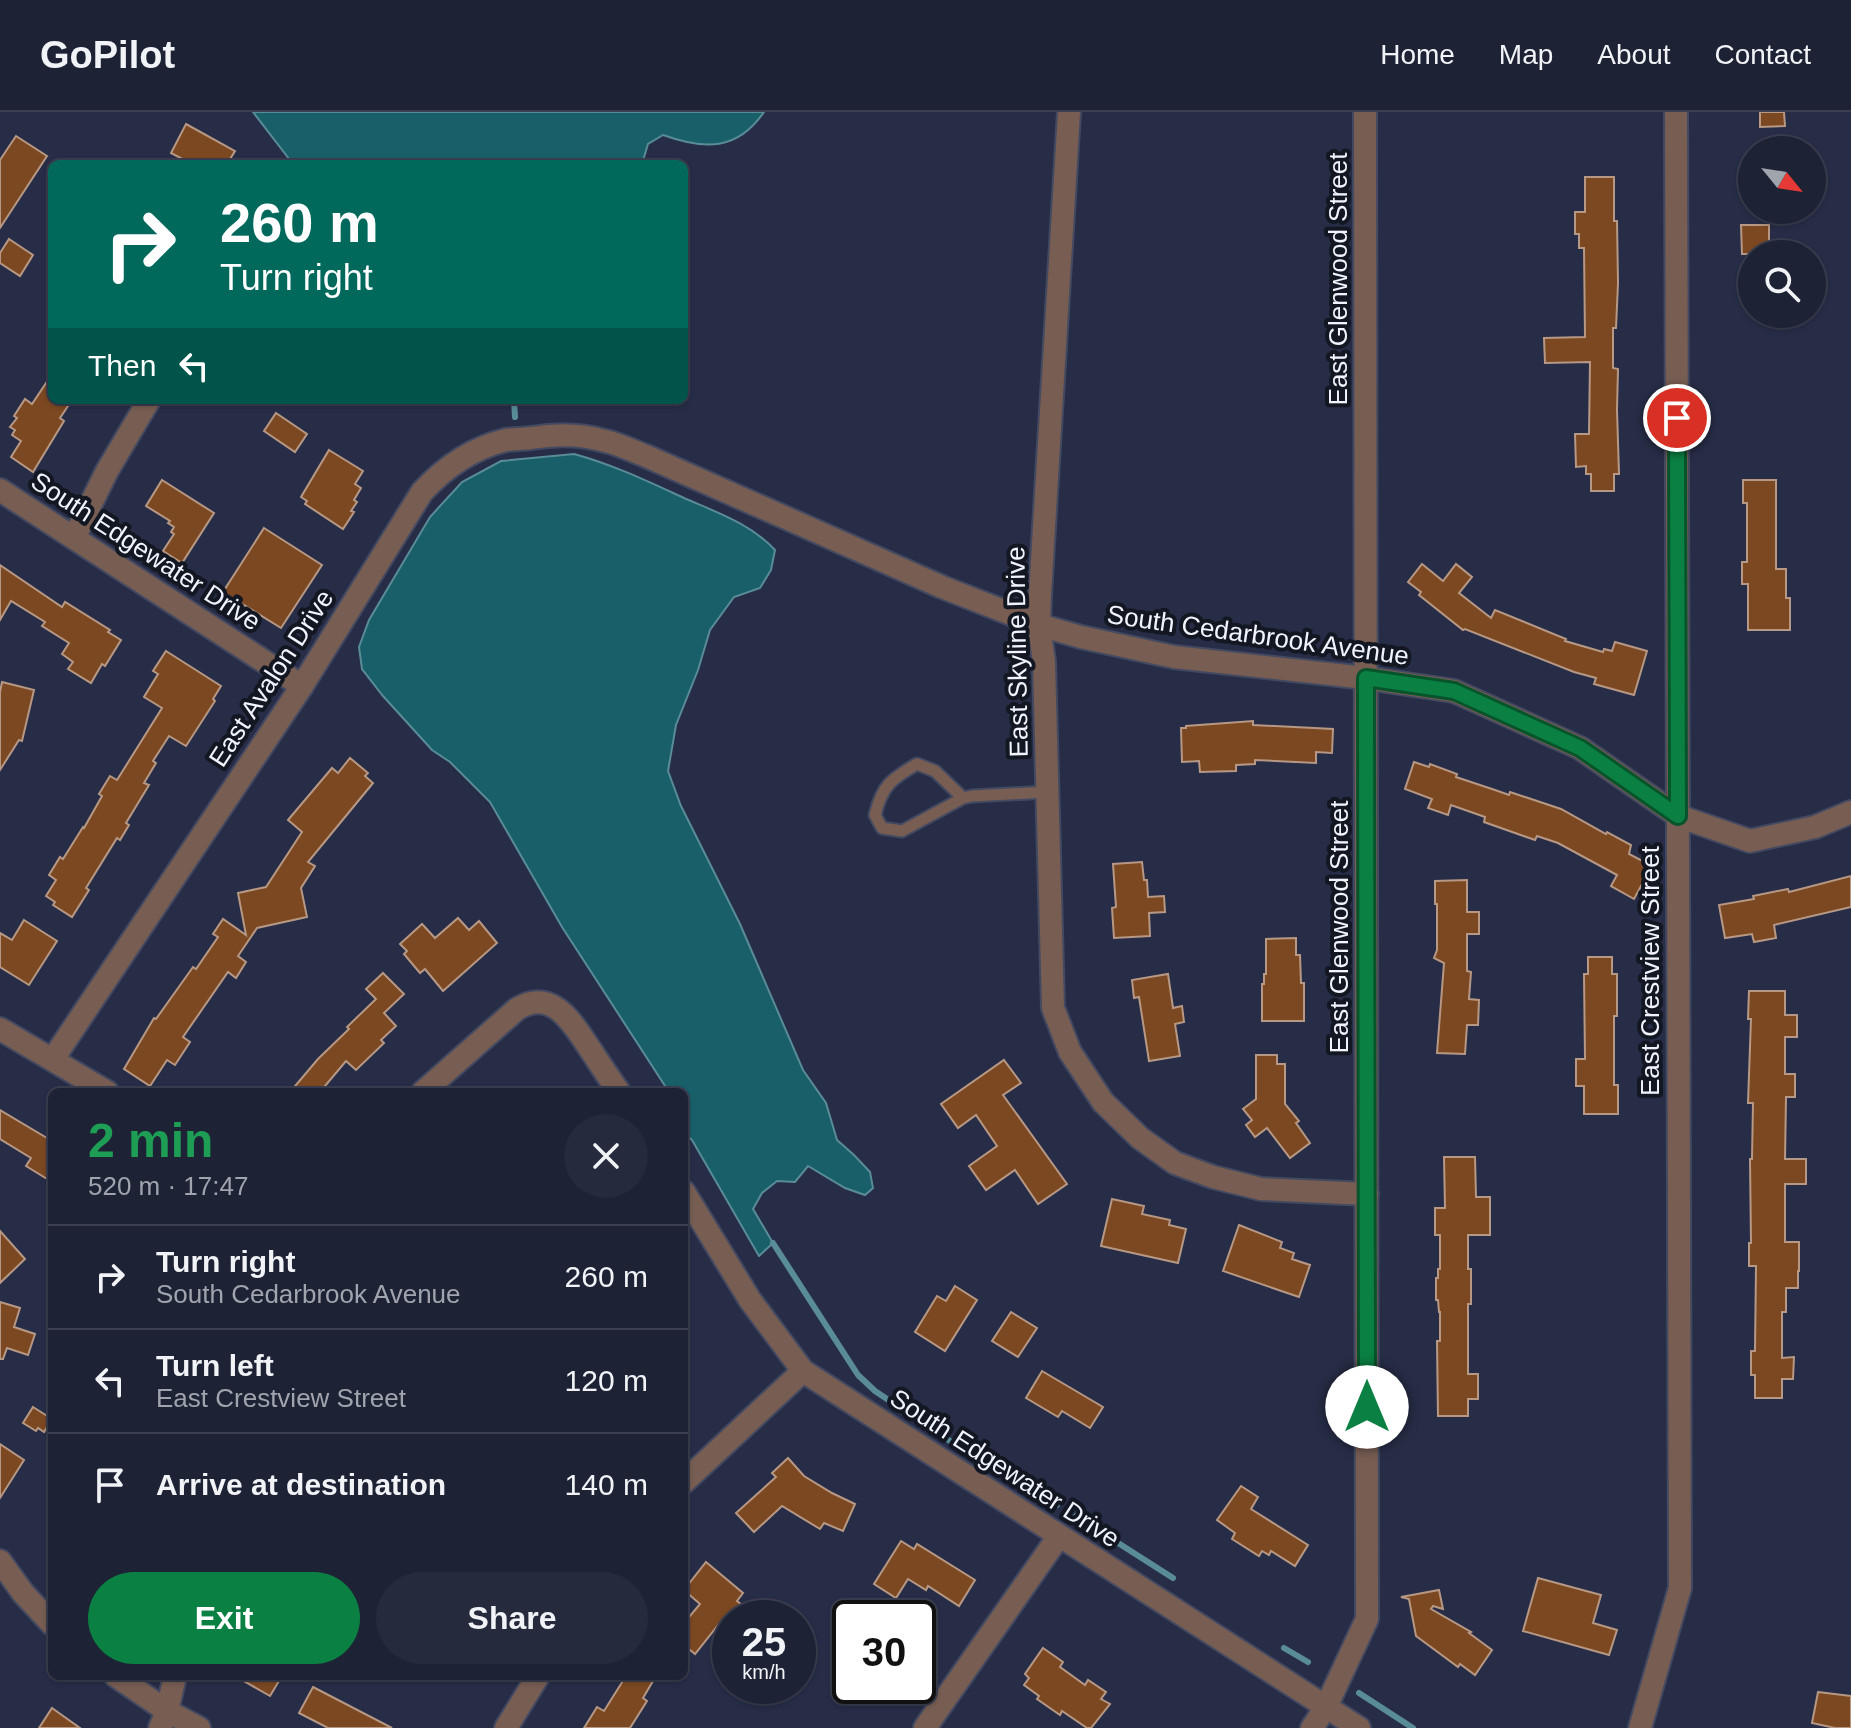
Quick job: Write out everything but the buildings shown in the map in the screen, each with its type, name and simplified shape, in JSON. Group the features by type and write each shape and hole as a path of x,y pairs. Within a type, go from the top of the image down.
{"street":[{"name":"East Skyline Drive","path":"1069,112 1039,625 1044,662 1053,1008 1070,1052 1103,1102 1140,1138 1175,1163 1213,1177 1261,1189 1367,1194"},
{"name":"East Glenwood Street","path":"1312,1728 1326,1707 1367,1619 1365,112"},
{"name":"East Crestview Street","path":"1640,1728 1680,1588 1676,112"},
{"path":"74,538 107,471 147,404"},
{"name":"East Avalon Drive","path":"53,1059 302,686 413,505 433,480 474,452 509,440 566,435 605,441"},
{"name":"South Cedarbrook Avenue","path":"605,441 646,456 890,565 1039,625 1174,657 1454,691 1580,748 1678,816 1750,841 1815,827 1851,812"},
{"name":"South Edgewater Drive","path":"0,490 302,686"},
{"path":"428,1088 517,1009 531,1002 549,1004 569,1018 616,1088"},
{"path":"0,1029 100,1088"},
{"name":"South Edgewater Drive","path":"688,1199 750,1300 803,1371 1359,1728"},
{"path":"688,1478 803,1371"},
{"path":"925,1728 1059,1536"},
{"path":"0,1561 23,1593 48,1620"},
{"path":"120,1680 163,1720 199,1728"},
{"path":"163,1720 174,1680"},
{"path":"506,1728 536,1680"}],"lane":[{"path":"963,798 935,771 917,764 894,777 878,800 875,815 882,828 902,831 963,798 1047,792"}],"shaded area":[{"path":"253,112 764,112 743,134 719,144 693,143 663,135 648,144 643,160 290,160"},
{"path":"574,454 603,463 721,514 755,533 775,550 771,570 760,588 734,597 710,630 676,725 668,771 681,806 740,924 803,1070 826,1103 837,1140 870,1172 873,1188 865,1195 845,1188 808,1166 795,1182 777,1181 762,1193 753,1209 773,1243 759,1256 688,1137 688,1088 666,1088 562,927 490,802 450,762 432,750 362,669 359,647 369,620 430,517 462,482 501,461"}],"waterway":[{"path":"514,404 515,417"},
{"path":"773,1243 858,1375 875,1391 956,1445"},
{"path":"975,1456 1057,1505"},
{"path":"1076,1516 1094,1527"},
{"path":"1115,1541 1173,1578"},
{"path":"1284,1648 1308,1662"},
{"path":"1359,1693 1413,1728"}],"route":[{"path":"1367,1407 1366,678 1454,691 1580,748 1678,816 1677,418"}]}
